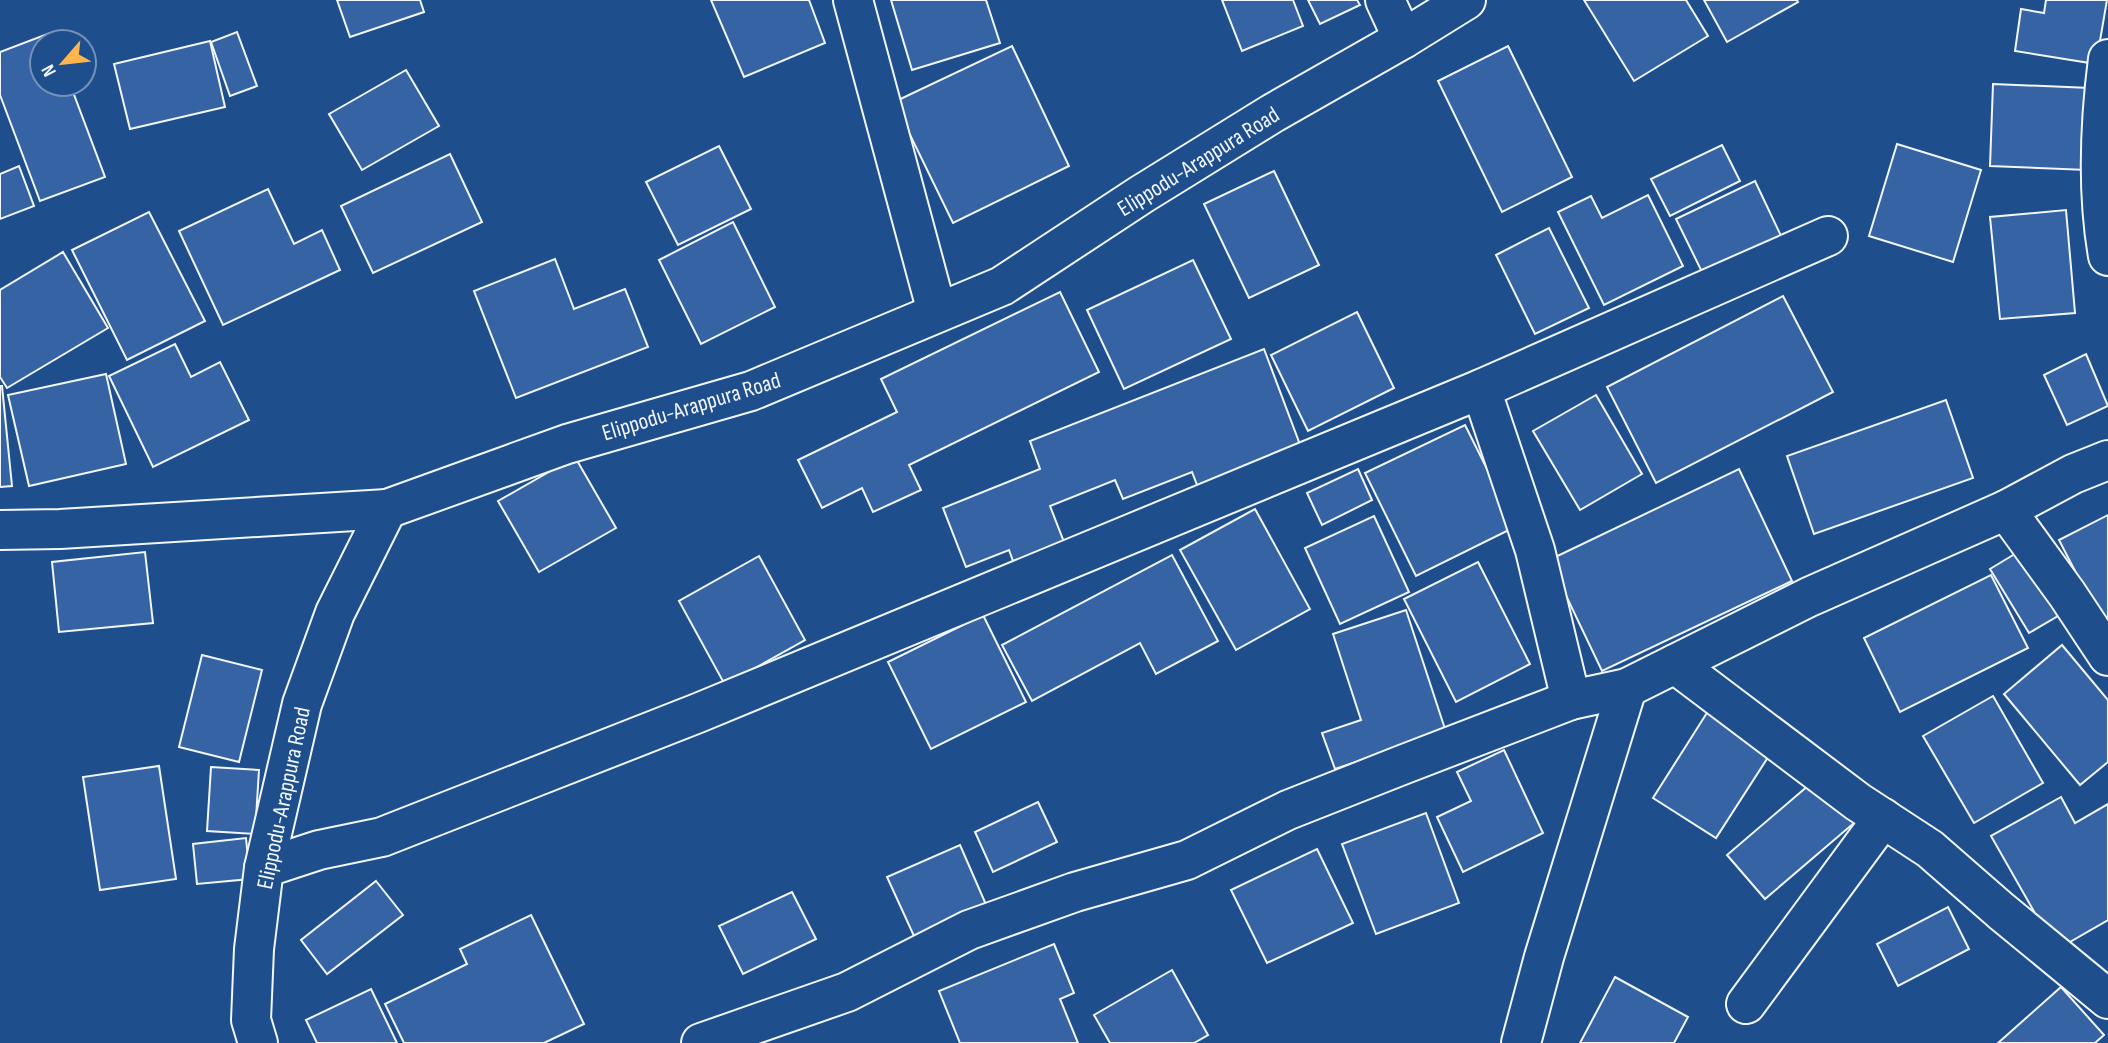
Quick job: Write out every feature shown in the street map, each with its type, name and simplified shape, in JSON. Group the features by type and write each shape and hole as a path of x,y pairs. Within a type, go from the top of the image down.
{"street":[{"path":"853,0 937,312"},
{"path":"1385,0 1403,39"},
{"name":"Elippodu-Arappura Road","path":"258,1043 251,1020 254,948 264,868 302,704 335,613 387,509 567,444 751,391 1003,286 1142,194 1273,113 1466,0"},
{"path":"2108,59 2102,106 2103,228 2108,256"},
{"path":"264,868 319,850 382,837 597,752 1481,389 1828,236"},
{"path":"1481,389 1535,550 1571,700"},
{"path":"701,1043 846,992 969,930 1075,892 1186,860 1288,810 1571,700 1628,688 1810,597 2006,510 2073,474 2108,460"},
{"path":"0,530 60,529 387,509"},
{"path":"2006,510 2108,656"},
{"path":"1675,664 1847,794 1930,849 2108,999"},
{"path":"1521,1043 1548,945 1628,688"},
{"path":"1746,1004 1883,818"}],"building":[{"path":"337,0 420,0 424,12 350,37"},
{"path":"711,0 809,0 825,43 744,77"},
{"path":"891,0 986,0 1000,43 912,70"},
{"path":"1222,0 1293,0 1303,26 1242,51"},
{"path":"1308,0 1357,0 1360,5 1320,24"},
{"path":"1584,0 1686,0 1708,36 1634,81"},
{"path":"1704,0 1797,0 1798,2 1727,42"},
{"path":"2046,0 2107,0 2096,64 2015,51 2021,9 2044,13"},
{"path":"237,32 257,86 230,96 211,42"},
{"path":"28,41 28,98 75,98 105,177 40,201 0,95 0,52"},
{"path":"210,41 225,107 130,129 114,64"},
{"path":"1012,46 1069,166 953,223 894,102"},
{"path":"1508,46 1572,177 1502,212 1438,81"},
{"path":"406,70 439,126 362,170 329,114"},
{"path":"1993,84 2090,88 2087,170 1990,166"},
{"path":"1897,144 1981,170 1953,262 1869,236"},
{"path":"1722,145 1740,181 1670,216 1651,179"},
{"path":"719,146 751,209 678,245 646,182"},
{"path":"450,154 482,222 373,273 341,206"},
{"path":"19,166 34,206 0,219 0,174"},
{"path":"1274,171 1319,265 1249,298 1204,204"},
{"path":"1755,181 1782,238 1704,276 1676,219"},
{"path":"268,189 294,244 322,230 340,270 223,325 179,231"},
{"path":"1648,195 1683,266 1604,305 1558,212 1591,196 1602,218"},
{"path":"2066,210 2075,313 2000,319 1990,217"},
{"path":"149,212 205,321 127,360 72,250"},
{"path":"733,222 775,307 701,344 659,260"},
{"path":"1549,228 1589,308 1535,334 1496,255"},
{"path":"63,252 108,328 7,388 0,377 0,290"},
{"path":"555,259 574,309 625,289 648,347 516,398 474,291"},
{"path":"1193,260 1231,339 1124,389 1087,310"},
{"path":"1060,292 1099,372 909,465 921,490 873,512 862,488 822,508 798,460 897,412 881,379"},
{"path":"1783,296 1833,392 1656,483 1607,387"},
{"path":"1357,312 1394,388 1308,431 1271,355"},
{"path":"175,344 191,377 220,362 249,420 153,467 109,376"},
{"path":"1264,349 1302,450 1199,490 1192,472 1123,499 1115,480 1050,506 1069,555 1018,575 1009,550 966,567 943,508 1040,469 1030,441"},
{"path":"2086,354 2108,406 2067,425 2044,375"},
{"path":"106,374 126,464 29,486 8,395"},
{"path":"0,386 12,486 0,487"},
{"path":"1596,395 1642,474 1580,510 1533,431"},
{"path":"1946,400 1973,478 1814,534 1787,456"},
{"path":"1465,425 1489,473 1497,469 1523,523 1416,576 1365,473"},
{"path":"575,457 616,528 539,572 498,501"},
{"path":"1358,469 1372,500 1322,525 1307,493"},
{"path":"1739,469 1792,581 1602,671 1549,560"},
{"path":"1255,509 1310,609 1236,650 1180,550"},
{"path":"2108,515 2108,635 2059,540"},
{"path":"1374,516 1409,592 1340,624 1305,548"},
{"path":"145,552 153,623 59,632 52,562"},
{"path":"2018,552 2058,616 2029,633 1990,569"},
{"path":"1172,555 1218,641 1156,674 1140,643 1032,701 1002,645"},
{"path":"759,556 805,640 725,685 679,601"},
{"path":"1478,562 1530,664 1456,702 1404,599"},
{"path":"1991,575 2028,648 1900,712 1864,638"},
{"path":"1406,610 1446,732 1335,769 1322,733 1361,720 1333,634"},
{"path":"983,615 1026,702 931,749 888,662"},
{"path":"2062,645 2108,700 2108,762 2080,785 2004,694"},
{"path":"202,655 262,670 239,762 179,747"},
{"path":"1993,696 2043,783 1974,823 1923,736"},
{"path":"1710,708 1774,748 1716,838 1653,798"},
{"path":"1504,750 1543,833 1463,872 1437,817 1471,801 1457,772"},
{"path":"159,766 176,879 100,890 83,777"},
{"path":"211,767 259,770 255,834 207,831"},
{"path":"1816,779 1854,823 1765,899 1727,855"},
{"path":"2061,797 2075,823 2108,804 2108,920 2056,950 1991,836"},
{"path":"1038,802 1057,842 993,872 975,832"},
{"path":"1426,813 1459,903 1376,934 1342,844"},
{"path":"246,838 250,879 197,884 193,844"},
{"path":"960,845 991,916 919,947 887,877"},
{"path":"1317,849 1353,923 1267,963 1231,890"},
{"path":"376,881 403,915 327,974 301,940"},
{"path":"792,892 816,939 743,974 719,926"},
{"path":"1948,907 1969,949 1898,986 1877,944"},
{"path":"531,915 584,1024 544,1043 404,1043 385,1004 467,964 460,949"},
{"path":"1054,944 1074,993 1060,999 1078,1043 960,1043 939,991"},
{"path":"1172,970 1208,1035 1194,1043 1110,1043 1094,1015"},
{"path":"1615,977 1688,1017 1674,1043 1580,1043"},
{"path":"2061,987 2104,1035 2095,1043 1998,1043"},
{"path":"371,989 397,1043 317,1043 306,1020"}]}
